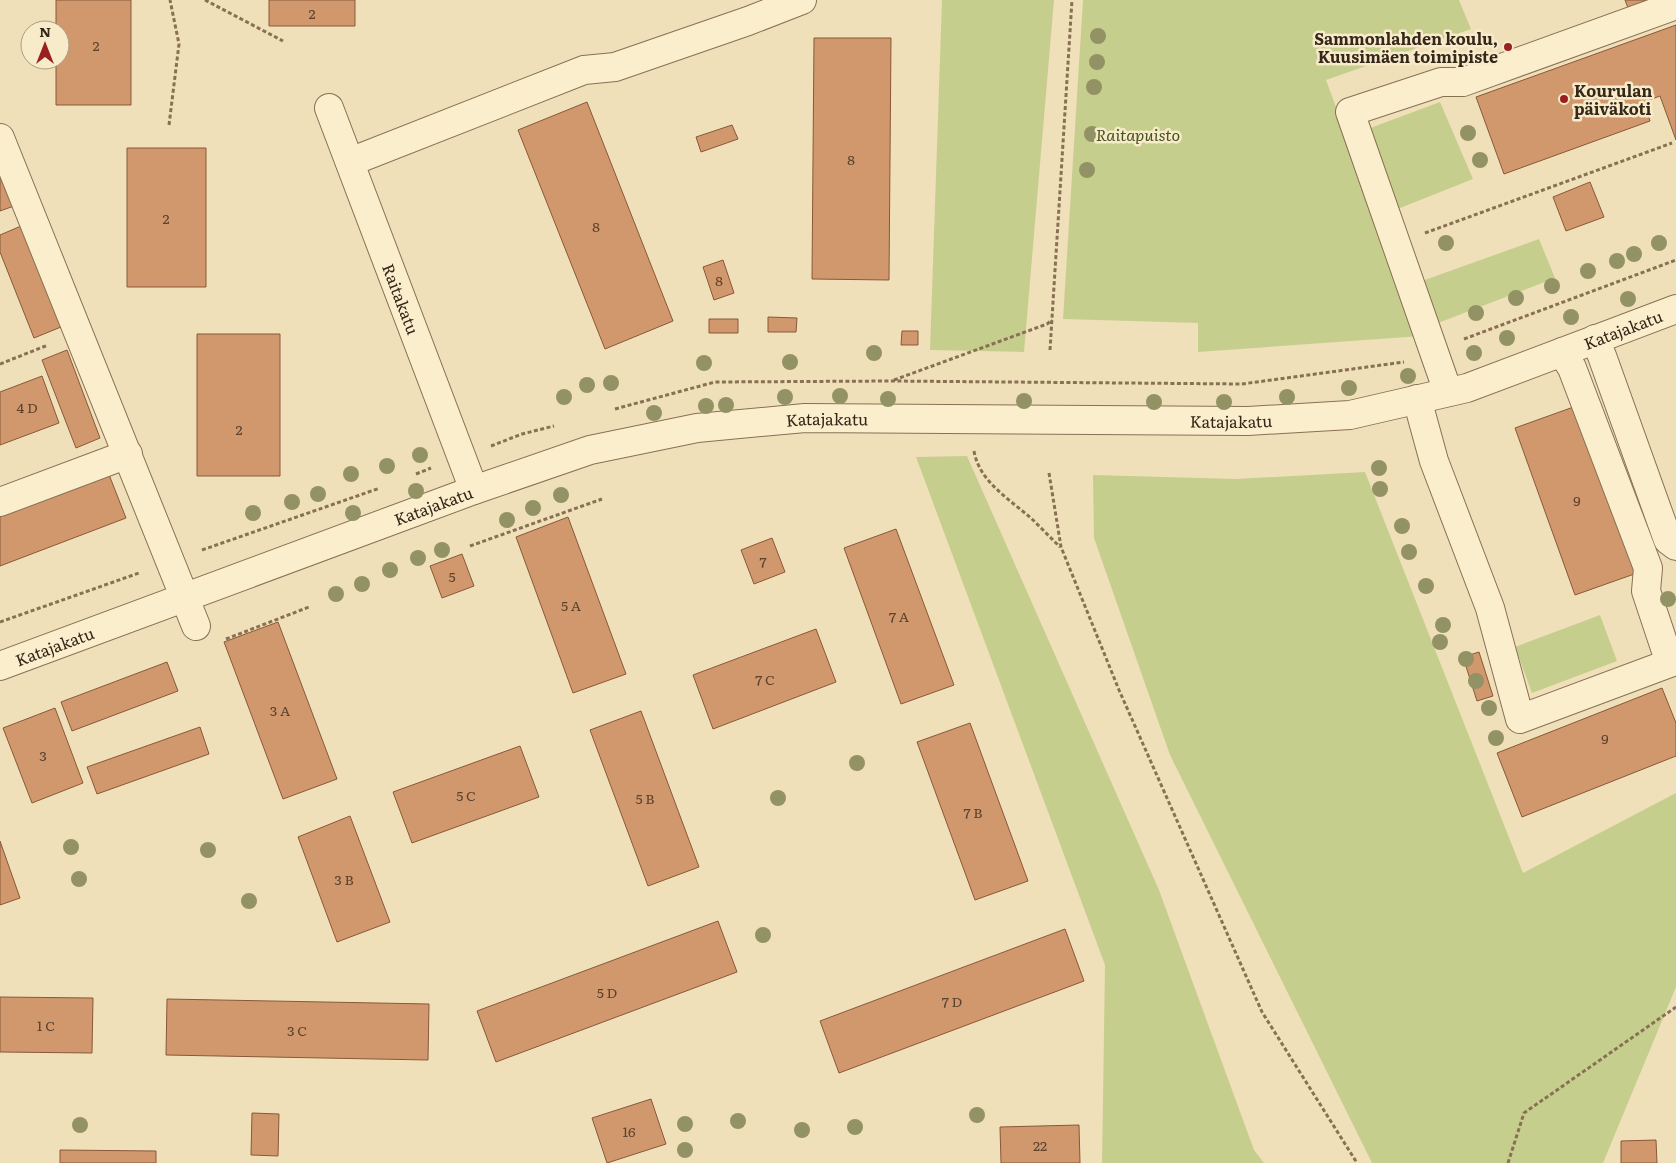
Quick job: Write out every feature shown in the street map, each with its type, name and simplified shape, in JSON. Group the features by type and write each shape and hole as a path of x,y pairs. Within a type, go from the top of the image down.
{"street":[{"path":"350,162 584,70 615,68 748,22 802,0"},
{"path":"1448,392 1350,112 1441,82 1463,82 1676,5"},
{"name":"Raitakatu","path":"329,108 474,490"},
{"path":"0,138 196,626"},
{"name":"Katajakatu","path":"0,666 474,490 590,450 697,428 805,418 1248,421 1350,415 1467,388 1676,308"},
{"path":"1594,339 1602,356 1668,540 1676,546"},
{"path":"1417,399 1434,461 1490,608 1520,719 1670,663 1646,591 1648,568 1572,368 1562,352"},
{"path":"0,502 128,454"}],"path":[{"path":"169,126 179,44 170,0"},
{"path":"205,0 283,41"},
{"path":"1050,350 1072,0"},
{"path":"1398,246 1425,232 1672,143"},
{"path":"891,381 1047,324 1052,320"},
{"path":"0,364 79,333"},
{"path":"974,451 976,461 991,484 1034,520 1061,547"},
{"path":"1049,473 1061,547 1119,690 1262,1012 1357,1163"},
{"path":"470,546 602,499"},
{"path":"225,639 309,607"},
{"path":"1508,1163 1524,1113 1676,1007"}],"green space":[{"path":"942,0 1054,0 1024,352 930,350"},
{"name":"Raitapuisto","path":"1083,0 1459,0 1471,29 1326,80 1421,336 1198,352 1198,323 1063,319"},
{"path":"1440,102 1473,179 1395,210 1365,130"},
{"path":"1539,239 1555,278 1438,323 1422,281"},
{"path":"967,456 1159,890 1254,1150 1264,1163 1102,1163 1105,965 916,457"},
{"path":"1365,472 1523,873 1676,793 1676,987 1603,1163 1372,1163 1170,755 1094,538 1093,475 1236,479"},
{"path":"1600,615 1617,661 1532,693 1515,647"}],"building":[{"path":"56,0 131,0 131,105 56,105 56,70 70,70 70,20 56,20"},
{"path":"269,0 355,0 355,26 269,26"},
{"path":"1625,0 1648,0 1628,8"},
{"name":"Kourulan päiväkoti","path":"1676,25 1676,140 1660,96 1644,102 1650,121 1504,174 1476,97"},
{"path":"814,38 891,38 889,280 812,279"},
{"path":"587,102 673,321 605,349 518,130"},
{"path":"732,125 738,139 701,152 696,137"},
{"path":"127,148 206,148 206,287 127,287"},
{"path":"0,168 14,206 0,211"},
{"path":"1590,182 1604,217 1566,231 1553,197"},
{"path":"21,226 61,327 34,338 0,252 0,235"},
{"path":"723,260 734,293 714,300 703,267"},
{"path":"768,317 797,318 796,332 768,332"},
{"path":"709,319 738,319 738,333 709,333"},
{"path":"902,331 918,331 918,345 901,345"},
{"path":"197,334 280,334 280,476 197,476"},
{"path":"67,350 100,438 76,448 42,360"},
{"path":"42,376 59,423 0,445 0,392"},
{"path":"1579,405 1640,572 1575,595 1515,428"},
{"path":"108,472 126,518 0,566 0,512"},
{"path":"568,517 626,674 573,693 516,537"},
{"path":"896,529 954,685 901,704 844,548"},
{"path":"772,538 785,572 754,584 741,550"},
{"path":"462,554 474,586 442,598 430,566"},
{"path":"278,622 337,779 283,799 224,642"},
{"path":"816,629 836,682 713,729 693,675"},
{"path":"1479,652 1493,696 1477,701 1463,657"},
{"path":"167,662 178,691 72,731 61,702"},
{"path":"1662,688 1676,723 1676,756 1522,817 1497,753"},
{"path":"55,708 83,783 32,803 3,728"},
{"path":"641,711 699,867 648,886 590,730"},
{"path":"970,723 1028,881 975,900 917,742"},
{"path":"200,727 209,754 97,794 87,767"},
{"path":"520,746 539,797 412,843 393,792"},
{"path":"350,816 390,922 337,942 298,837"},
{"path":"0,841 20,898 0,905"},
{"path":"718,921 737,972 496,1062 477,1011"},
{"path":"1065,929 1084,981 839,1073 820,1021"},
{"path":"0,997 93,998 92,1053 0,1052"},
{"path":"167,999 429,1004 428,1060 166,1055"},
{"path":"651,1099 666,1144 607,1163 592,1118"},
{"path":"252,1113 279,1114 278,1156 251,1155"},
{"path":"1079,1125 1080,1163 1001,1163 1000,1127"},
{"path":"1656,1140 1657,1163 1621,1163 1621,1141"},
{"path":"60,1150 156,1151 156,1163 60,1163"}],"place":[{"name":"Sammonlahden koulu, Kuusimäen toimipiste","path":"1508,47"},
{"name":"Kourulan päiväkoti","path":"1564,99"}]}
